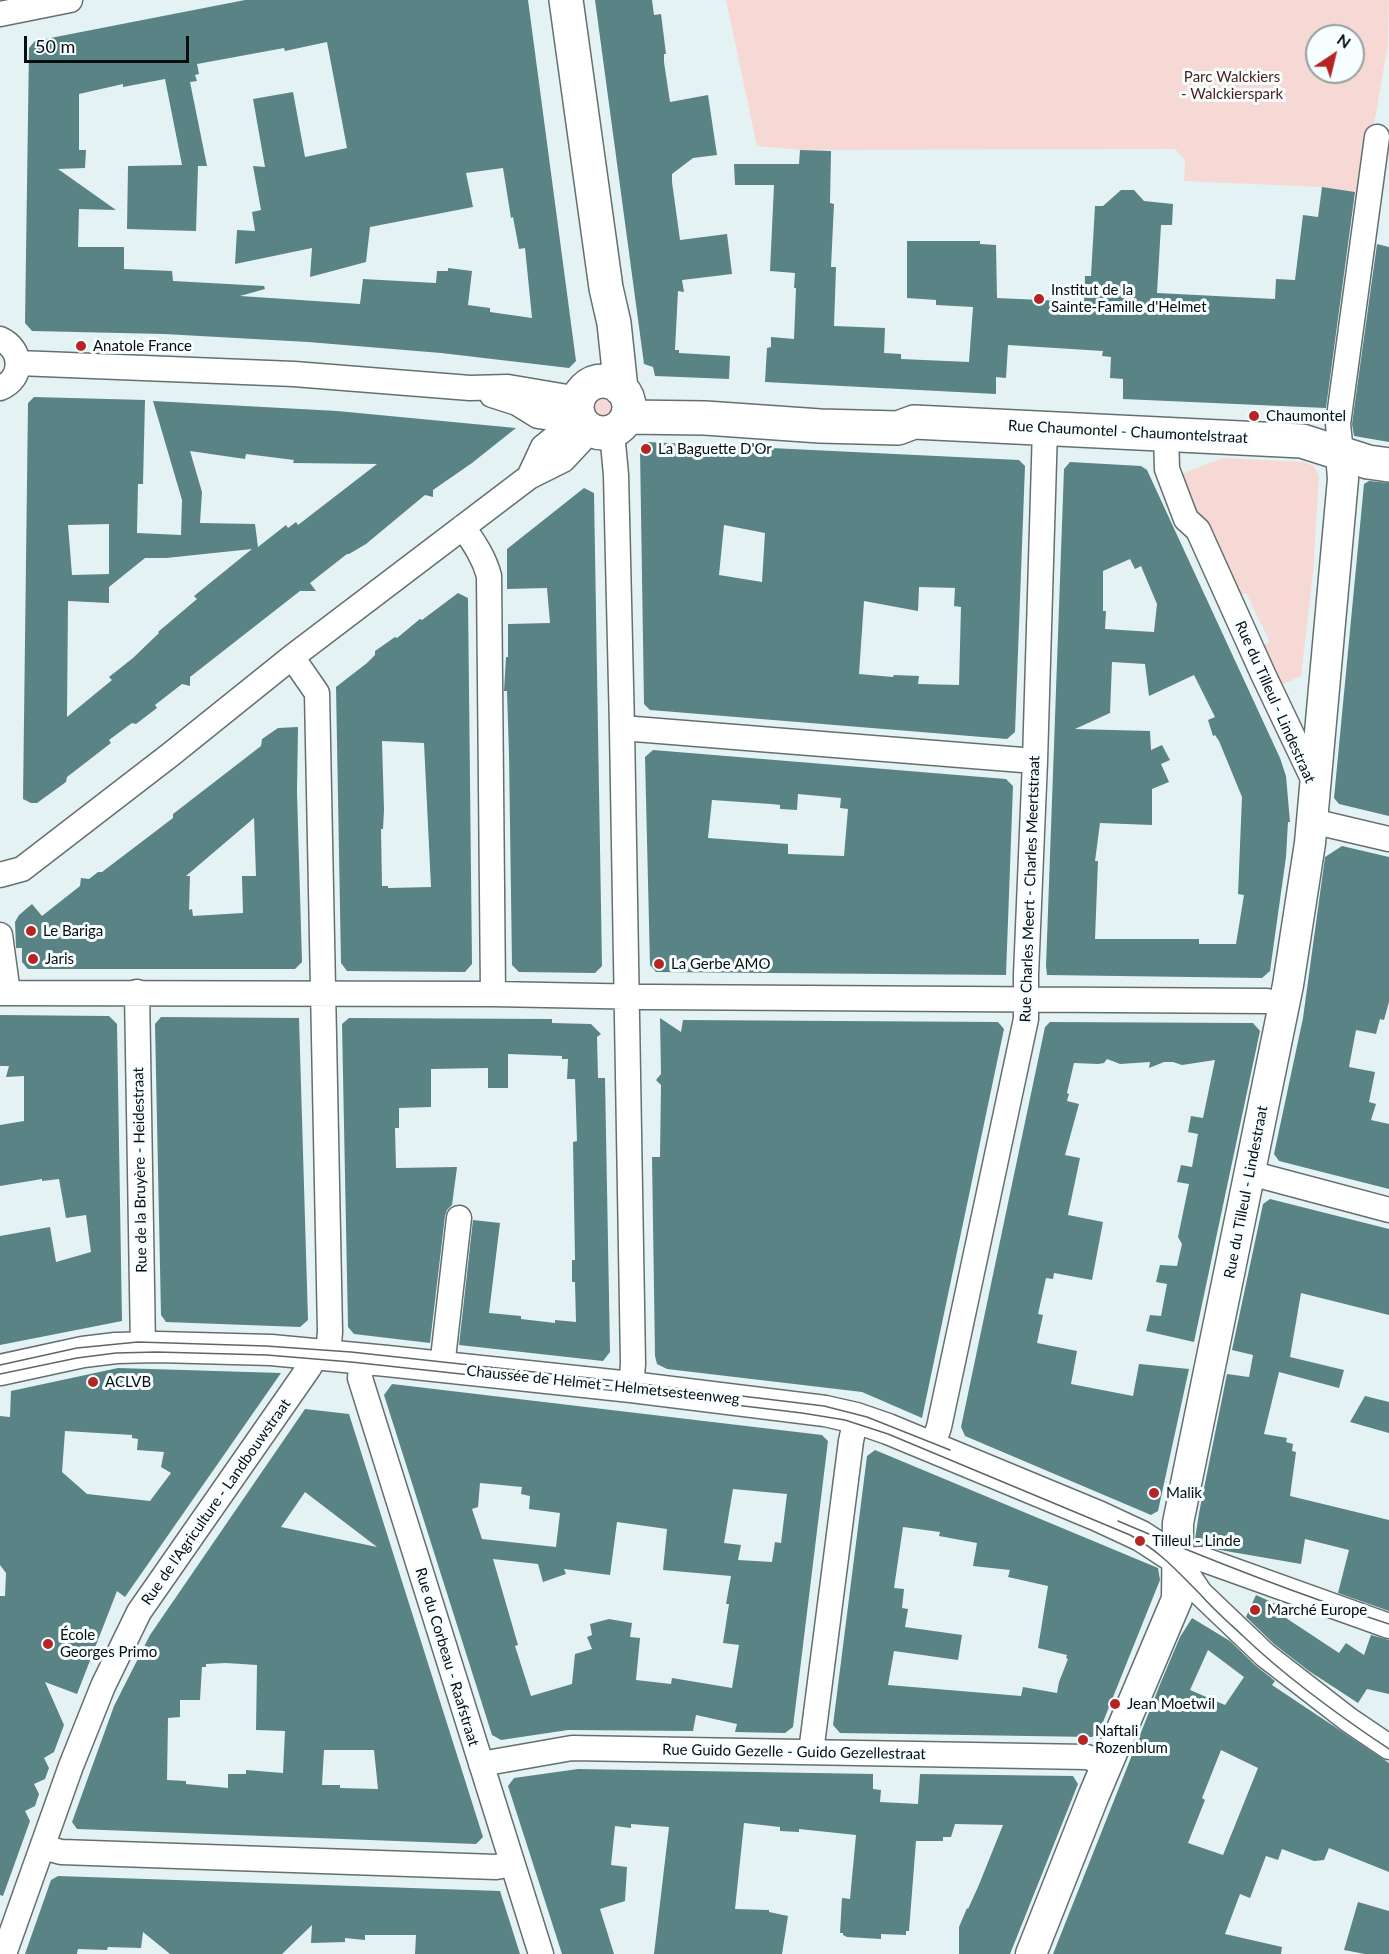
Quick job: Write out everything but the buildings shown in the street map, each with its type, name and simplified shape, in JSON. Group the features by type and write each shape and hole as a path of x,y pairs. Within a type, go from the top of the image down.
{"main road":[{"path":"566,0 606,288 620,367 601,408"},
{"name":"Rue Chaumontel - Chaumontelstraat","path":"601,408 643,398 708,404 900,414 914,422 1302,441 1368,462 1389,465"}],"street":[{"path":"0,14 70,0"},
{"path":"1315,783 1343,478 1338,424 1377,137"},
{"path":"0,339 13,348 18,363 15,376 0,388"},
{"path":"18,363 294,374 470,388 508,387 601,408"},
{"path":"470,388 517,403 538,416 547,424 549,441"},
{"path":"538,416 558,419 601,408"},
{"path":"530,477 543,447 549,441 601,408"},
{"path":"0,875 22,869 292,657 463,527 530,477 563,460 601,408"},
{"path":"601,408 616,475 628,996 633,1364 631,1387"},
{"name":"Rue Charles Meert - Charles Meertstraat","path":"932,1447 942,1415 1026,1019 1045,428"},
{"name":"Rue du Tilleul - Lindestraat","path":"1031,1954 1107,1764 1177,1599 1178,1523 1284,1006 1312,821 1315,783 1198,530 1186,519 1167,469 1166,434"},
{"path":"463,527 480,551 489,576 493,994"},
{"name":"Rue de l'Agriculture - Landbouwstraat","path":"4,1954 71,1766 103,1686 139,1612 320,1354 330,1332 317,693 292,657"},
{"path":"622,728 1035,761"},
{"path":"1312,821 1389,839"},
{"path":"0,941 4,993 493,994 1267,1001 1284,1006"},
{"name":"Rue de la Bruyère - Heidestraat","path":"137,992 143,1347"},
{"path":"1250,1173 1389,1210"},
{"path":"442,1367 459,1218"},
{"name":"Chaussée de Helmet - Helmetsesteenweg","path":"0,1370 102,1349 143,1347 271,1350 631,1387 796,1407 856,1418 932,1447 1098,1516 1141,1536 1178,1560"},
{"name":"Rue du Corbeau - Raafstraat","path":"362,1358 360,1378 541,1954"},
{"path":"811,1752 851,1441 856,1418"},
{"path":"1178,1560 1202,1559 1389,1626"},
{"path":"1178,1560 1200,1593 1265,1655 1349,1720 1389,1747"},
{"name":"Rue Guido Gezelle - Guido Gezellestraat","path":"481,1764 572,1748 1087,1757 1107,1764"},
{"path":"44,1847 61,1852 496,1867 512,1864"}],"green space":[{"name":"Parc Walckiers - Walckierspark","path":"726,0 1389,0 1388,44 1362,193 1322,187 1184,181 1185,160 1175,149 800,150 757,146"},
{"path":"604,396 612,400 616,408 612,416 604,420 596,416 592,408 596,400"},
{"path":"1223,458 1304,462 1314,466 1319,477 1313,573 1301,676 1277,687 1259,647 1270,642 1246,593 1236,597 1179,475"}],"tram line":[{"path":"0,1365 77,1348 138,1342 266,1346 351,1352 824,1406 867,1417 950,1450"},
{"path":"0,1374 77,1358 116,1353 267,1355 627,1392 845,1420 888,1434 1141,1541 1168,1562 1277,1667 1389,1749"},
{"path":"1118,1521 1252,1576 1389,1624"}],"place":[{"name":"Institut de la Sainte-Famille d'Helmet","path":"1039,299"},
{"name":"Anatole France","path":"81,346"},
{"name":"Chaumontel","path":"1254,416"},
{"name":"La Baguette D'Or","path":"646,449"},
{"name":"Le Bariga","path":"31,931"},
{"name":"Jaris","path":"33,959"},
{"name":"La Gerbe AMO","path":"659,964"},
{"name":"ACLVB","path":"93,1382"},
{"name":"Malik","path":"1154,1493"},
{"name":"Tilleul - Linde","path":"1140,1541"},
{"name":"Marché Europe","path":"1255,1610"},
{"name":"École Georges Primo","path":"48,1644"},
{"name":"Jean Moetwil","path":"1115,1704"},
{"name":"Naftali Rozenblum","path":"1083,1740"}]}
